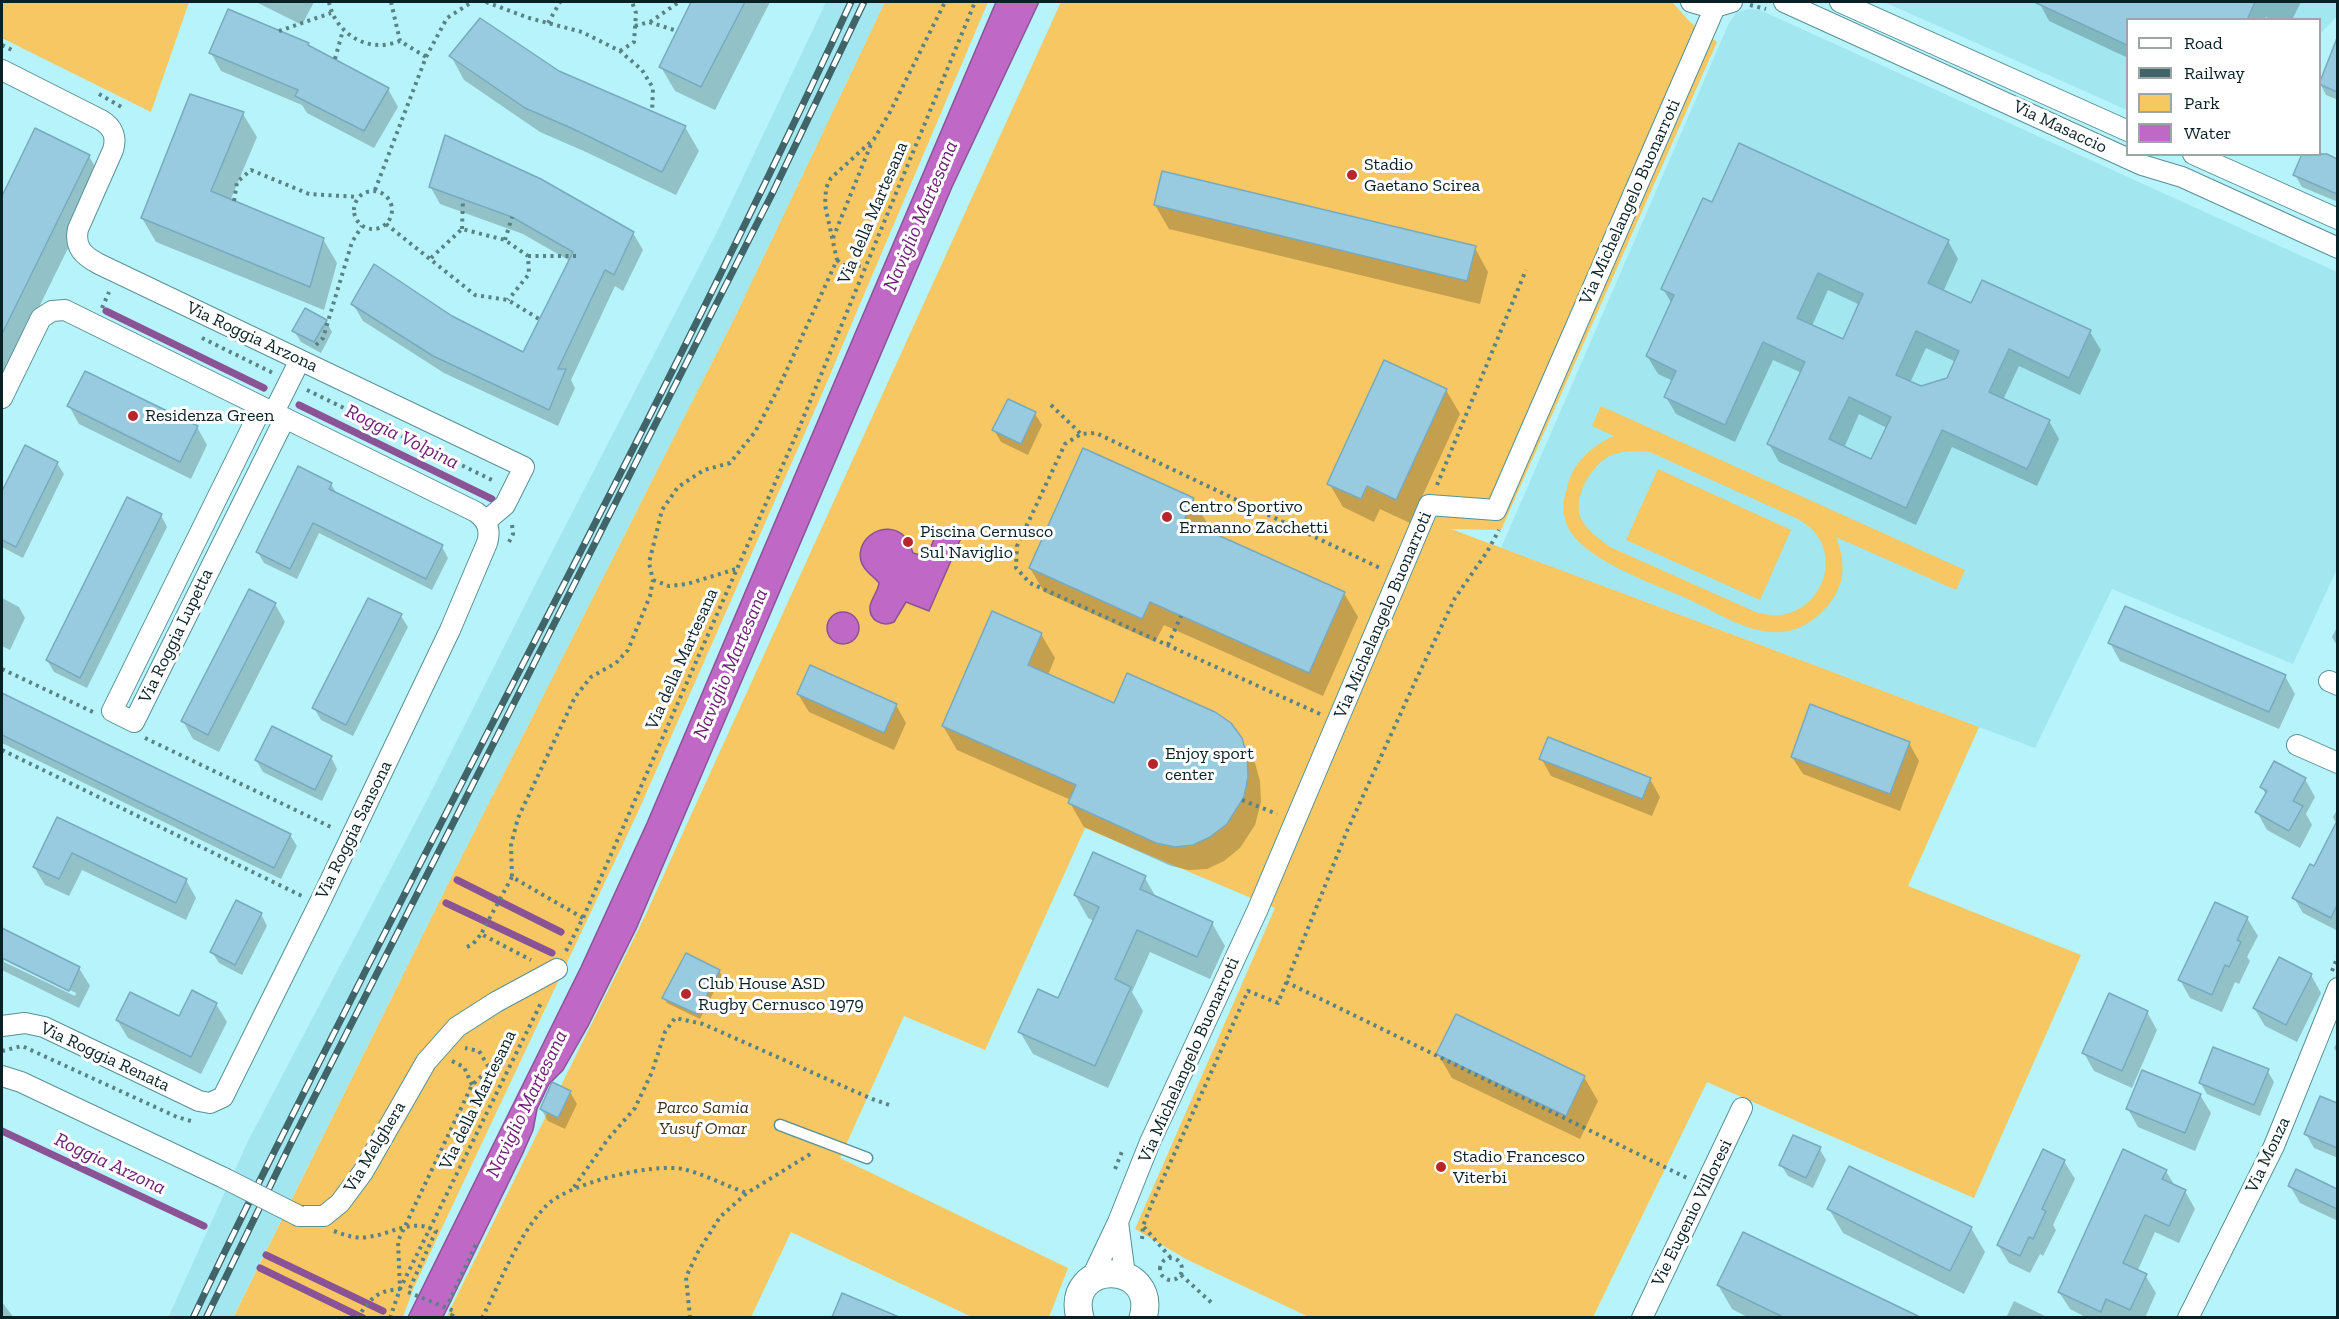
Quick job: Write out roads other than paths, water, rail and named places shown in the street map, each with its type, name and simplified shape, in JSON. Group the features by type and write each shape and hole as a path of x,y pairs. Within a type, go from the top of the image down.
{"street":[{"path":"1691,2 1700,6 1724,4"},
{"name":"Via Masaccio","path":"1784,2 2142,165 2182,177 2337,248"},
{"name":"Via Masaccio","path":"1840,2 2126,131"},
{"name":"Via Michelangelo Buonarroti","path":"1091,1279 1118,1222 1150,1142 1257,911 1429,506 1496,510 1724,4"},
{"name":"Via Roggia Arzona","path":"2,70 105,122 113,133 115,141 113,150 78,229 77,242 83,254 99,264 524,467 505,505 486,521"},
{"path":"2197,156 2337,219"},
{"path":"2,398 38,322 47,313 65,310 476,512 486,521"},
{"path":"274,412 300,360"},
{"name":"Via Roggia Lupetta","path":"274,412 134,722 112,711 274,412"},
{"name":"Via Roggia Sansona","path":"206,1103 217,1101 227,1092 319,904 450,630 487,543 489,530 486,521"},
{"path":"2297,745 2337,763"},
{"name":"Via Melghera","path":"2,1076 21,1082 299,1216 324,1216 340,1203 363,1172 426,1062 457,1027 496,1002 552,972"},
{"name":"Via Monza","path":"2188,1317 2276,1140 2337,988"},
{"name":"Via Roggia Renata","path":"2,1026 25,1023 49,1029 206,1103"},
{"name":"Vie Eugenio Villoresi","path":"1642,1317 1742,1108"},
{"name":"Via Michelangelo Buonarroti","path":"1118,1222 1125,1275"},
{"path":"1077,1315 1079,1296 1091,1279 1110,1272 1125,1275 1140,1288 1146,1315"}],"lane":[{"path":"780,1125 867,1158"}],"water":[{"name":"Naviglio Martesana","path":"996,2 1039,2 952,187 636,929 588,1026 563,1070 549,1084 537,1109 533,1130 522,1155 443,1317 408,1317 581,967 647,823"},
{"path":"939,528 961,538 929,611 906,602 894,622 885,624 878,622 872,616 870,607 879,583 866,571 861,561 860,552 867,538 881,530 897,531 909,542 913,553 923,556 928,553"},
{"path":"843,612 854,617 859,628 854,639 843,644 832,639 827,628 832,617"}],"waterway":[{"name":"Roggia Volpina","path":"106,311 264,388"},
{"name":"Roggia Volpina","path":"299,405 492,499"},
{"name":"Roggia Volpina","path":"457,880 561,932"},
{"path":"446,903 552,953"},
{"name":"Roggia Arzona","path":"2,1131 204,1226"},
{"name":"Roggia Arzona","path":"266,1255 383,1311"},
{"path":"260,1268 363,1318"}],"railway":[{"path":"193,1318 303,1094 676,364 851,2"},
{"path":"206,1318 292,1141 773,192 864,2"}],"place":[{"name":"Stadio Gaetano Scirea","path":"1352,175"},
{"name":"Residenza Green","path":"133,416"},
{"name":"Centro Sportivo Ermanno Zacchetti","path":"1167,517"},
{"name":"Piscina Cernusco Sul Naviglio","path":"908,542"},
{"name":"Enjoy sport center","path":"1153,764"},
{"name":"Club House ASD Rugby Cernusco 1979","path":"686,994"},
{"name":"Stadio Francesco Viterbi","path":"1441,1167"}],"park label":[{"name":"Parco Samia Yusuf Omar","path":"703,1118"}]}
